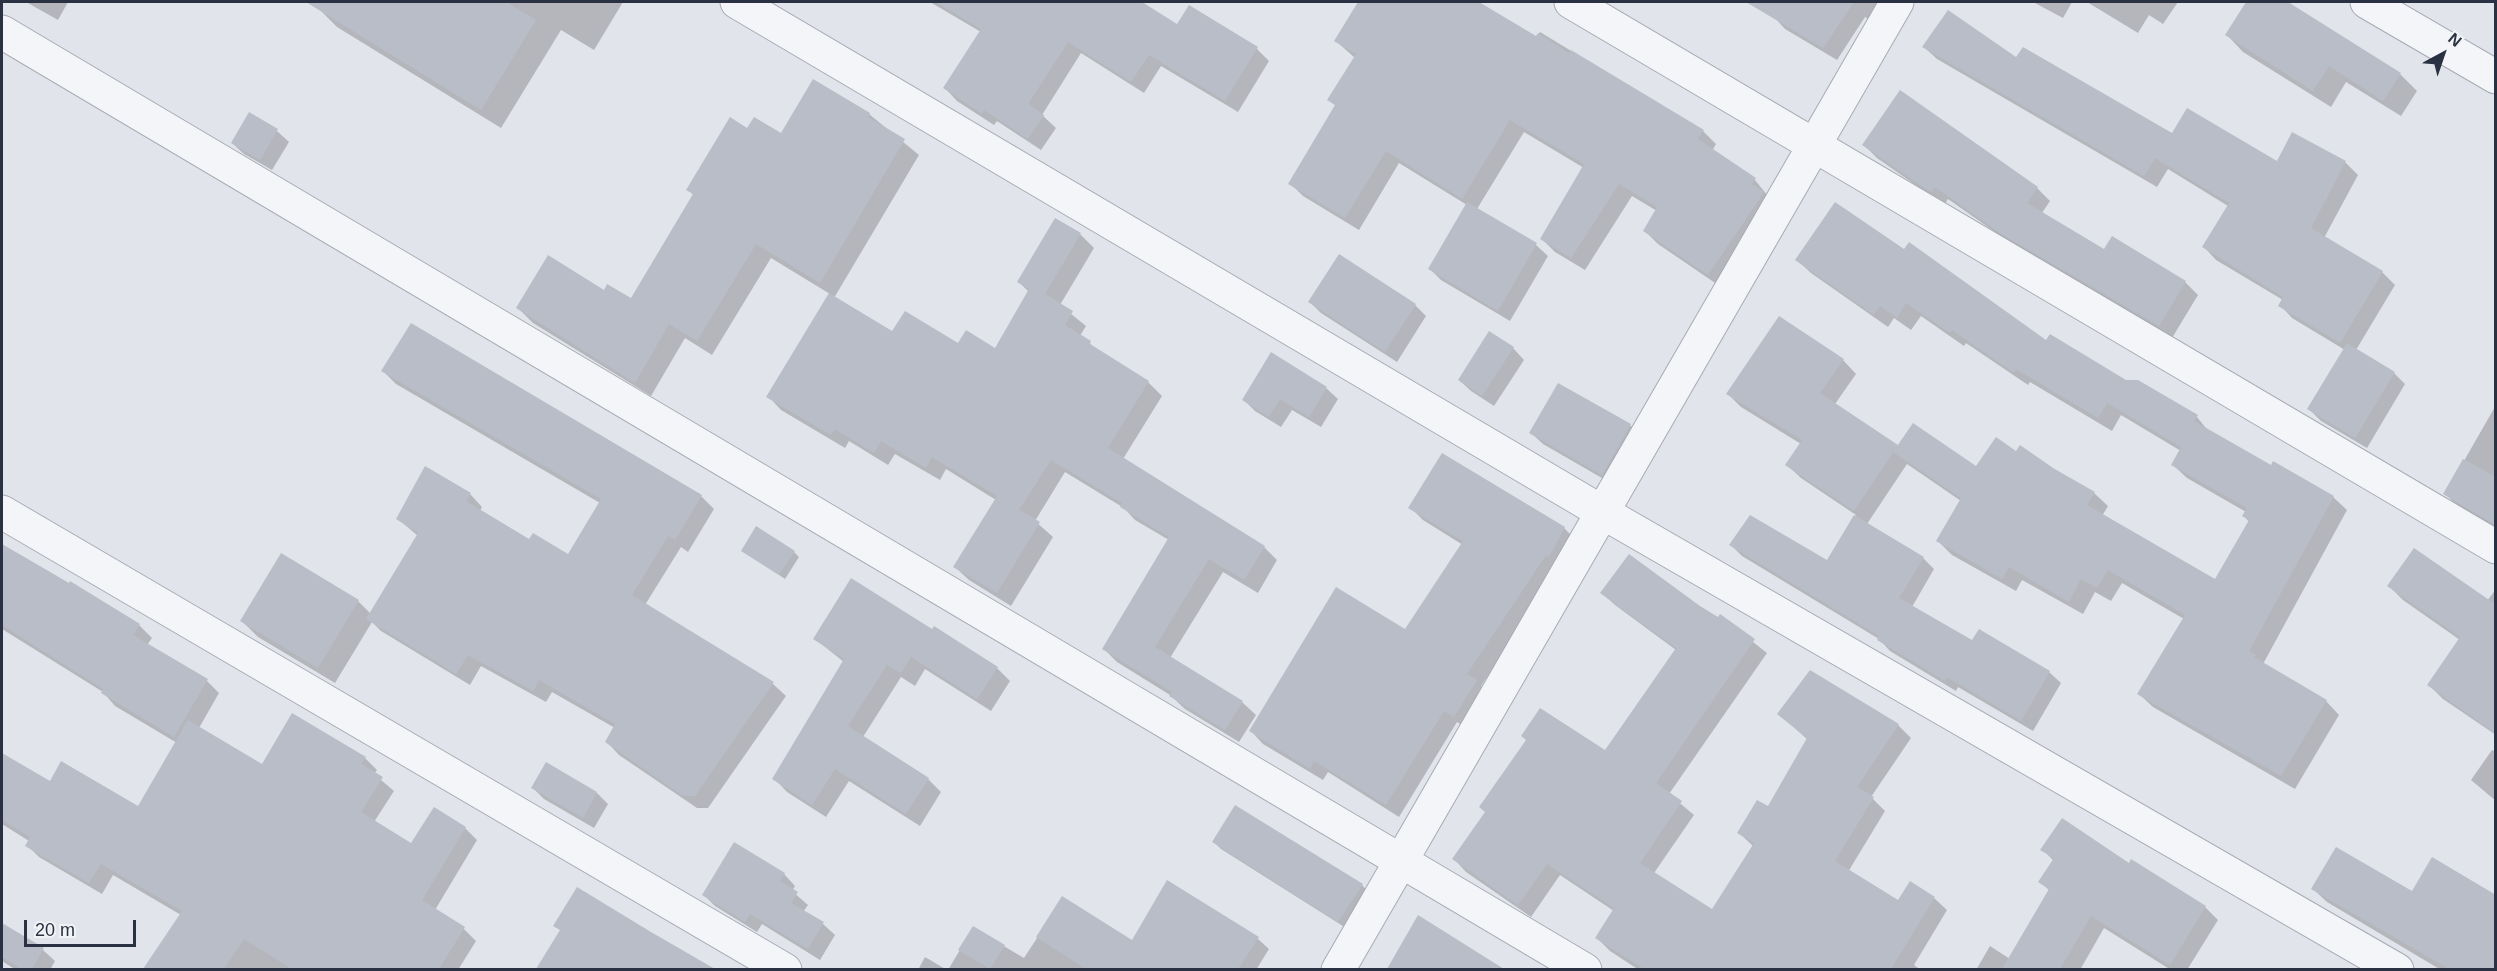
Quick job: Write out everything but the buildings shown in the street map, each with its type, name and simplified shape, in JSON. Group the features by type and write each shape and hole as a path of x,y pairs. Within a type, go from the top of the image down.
{"street":[{"path":"737,2 1602,512 2397,969"},
{"path":"1571,2 2496,547"},
{"path":"1338,969 1896,2"},
{"path":"2367,2 2496,77"},
{"path":"2,32 1400,862 1585,969"},
{"path":"2,512 785,969"}]}
